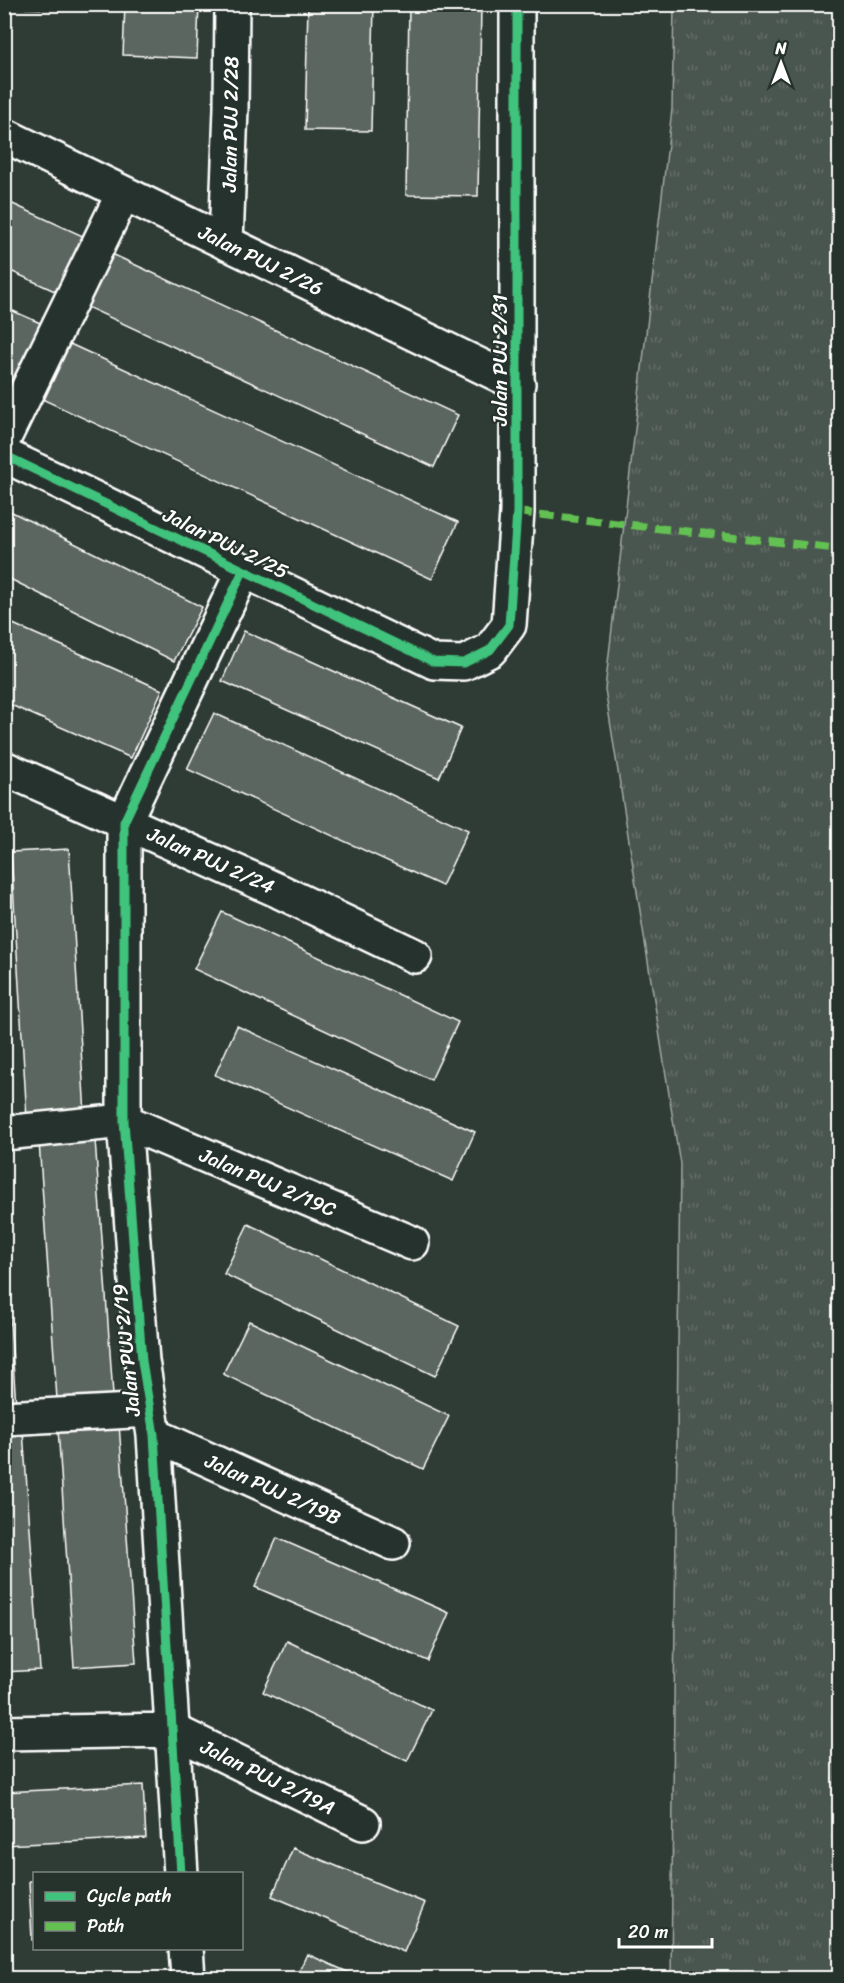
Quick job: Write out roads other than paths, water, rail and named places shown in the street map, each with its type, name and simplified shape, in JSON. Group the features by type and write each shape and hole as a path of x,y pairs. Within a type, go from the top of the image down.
{"street":[{"name":"Jalan PUJ 2/28","path":"226,243 232,4"},
{"name":"Jalan PUJ 2/31","path":"434,662 464,663 490,650 509,625 517,512 517,4"},
{"name":"Jalan PUJ 2/26","path":"4,135 518,384"},
{"path":"4,438 123,194"},
{"name":"Jalan PUJ 2/25","path":"4,455 434,662"},
{"path":"124,822 243,572"},
{"name":"Jalan PUJ 2/24","path":"4,768 279,891 416,956"},
{"name":"Jalan PUJ 2/19","path":"124,822 124,1120 142,1361 152,1422 182,1872"},
{"path":"4,1133 124,1120"},
{"name":"Jalan PUJ 2/19C","path":"124,1120 412,1243"},
{"path":"4,1418 152,1422"},
{"name":"Jalan PUJ 2/19B","path":"152,1422 393,1543"},
{"path":"4,1733 172,1730"},
{"name":"Jalan PUJ 2/19A","path":"172,1730 363,1823"},
{"path":"186,1950 189,1978"}]}
